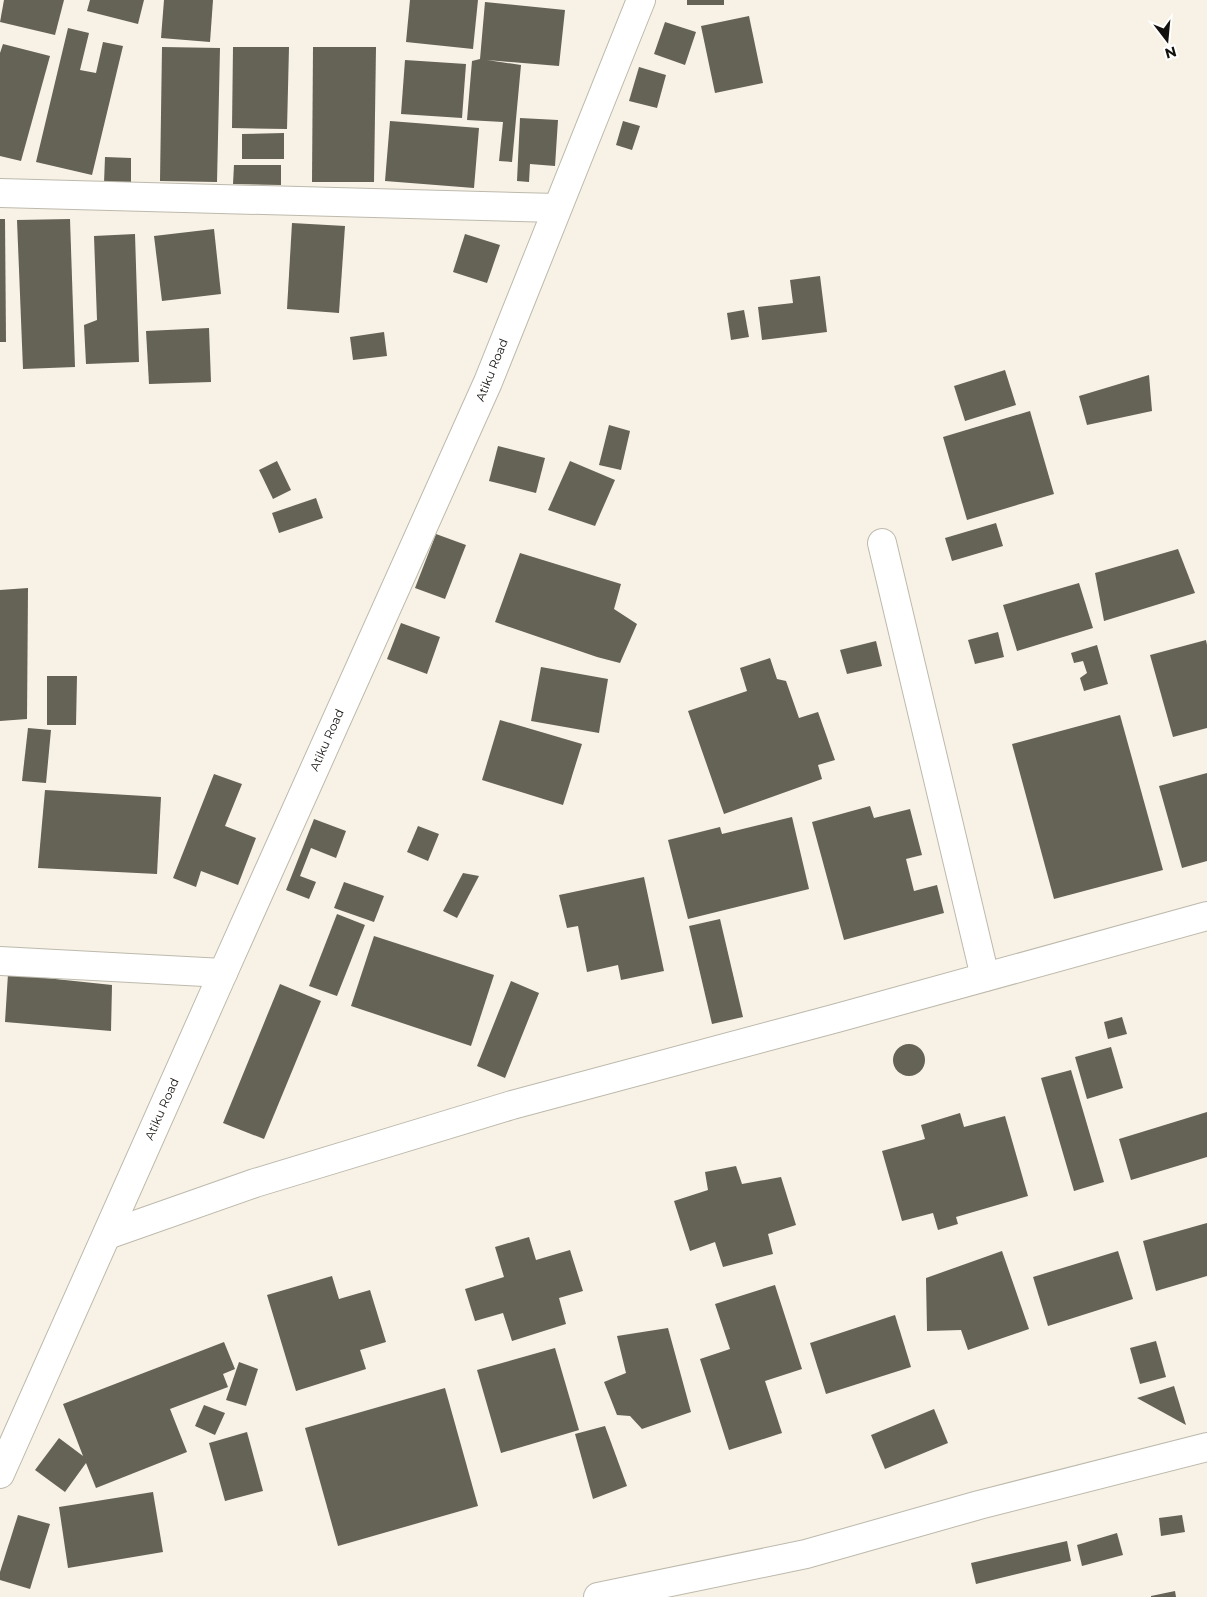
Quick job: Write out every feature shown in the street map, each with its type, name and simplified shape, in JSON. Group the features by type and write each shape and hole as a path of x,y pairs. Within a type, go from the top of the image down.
{"street":[{"name":"Atiku Road","path":"0,1474 222,973 488,382 641,0"},
{"path":"0,193 557,208"},
{"path":"882,543 985,977"},
{"path":"107,1235 254,1183 512,1105 828,1021 1207,916"},
{"path":"0,961 222,973"},
{"path":"598,1597 806,1554 979,1505 1207,1447"}],"building":[{"path":"4,0 64,0 55,35 0,22"},
{"path":"90,0 144,0 138,24 87,11"},
{"path":"164,0 213,0 210,42 161,38"},
{"path":"410,0 478,0 473,49 406,42"},
{"path":"687,0 724,0 724,5 687,5"},
{"path":"485,2 565,10 559,66 487,60 521,65 512,162 499,161 503,122 467,120 472,61 480,59"},
{"path":"749,16 763,83 715,93 701,26"},
{"path":"665,22 696,32 685,65 654,54"},
{"path":"68,28 89,33 80,70 96,73 103,42 123,46 92,175 36,162"},
{"path":"3,44 50,56 21,161 0,156 0,53"},
{"path":"162,47 220,48 217,182 160,181"},
{"path":"233,47 289,47 287,129 232,128"},
{"path":"313,47 376,47 374,182 312,182"},
{"path":"405,60 466,64 462,118 401,114"},
{"path":"639,67 666,75 657,108 629,101"},
{"path":"520,118 558,120 555,166 530,164 529,182 517,181"},
{"path":"390,121 479,128 474,188 385,181"},
{"path":"623,121 640,126 632,150 616,145"},
{"path":"284,133 284,159 242,159 242,134"},
{"path":"105,157 131,158 131,183 104,183"},
{"path":"234,165 281,165 281,185 233,184"},
{"path":"0,219 5,219 6,342 0,342"},
{"path":"70,219 75,367 23,369 17,220"},
{"path":"292,223 345,226 339,313 287,309"},
{"path":"214,229 221,294 162,301 154,236"},
{"path":"135,234 139,362 86,364 84,325 97,320 94,236"},
{"path":"465,234 500,245 487,283 453,272"},
{"path":"820,276 827,332 762,340 758,307 793,303 790,280"},
{"path":"744,310 749,337 731,340 727,313"},
{"path":"209,328 211,382 149,384 146,331"},
{"path":"384,332 387,356 353,360 350,337"},
{"path":"1005,370 1016,405 965,421 954,386"},
{"path":"1149,375 1152,411 1087,425 1079,396"},
{"path":"1030,411 1054,494 967,520 943,437"},
{"path":"609,425 630,431 621,470 599,465"},
{"path":"498,446 545,458 536,493 489,481"},
{"path":"277,461 291,490 273,499 259,470"},
{"path":"570,461 615,480 595,526 548,510"},
{"path":"316,498 323,518 279,533 272,513"},
{"path":"996,523 1003,546 952,561 945,538"},
{"path":"436,534 466,545 445,599 415,588"},
{"path":"1178,549 1195,593 1104,621 1095,573"},
{"path":"520,553 621,584 614,609 637,624 620,663 495,622"},
{"path":"1079,583 1093,628 1017,651 1003,605"},
{"path":"28,588 27,719 0,721 0,590"},
{"path":"401,623 440,637 427,674 387,659"},
{"path":"998,632 1004,657 975,664 968,640"},
{"path":"1206,640 1207,728 1173,737 1150,655"},
{"path":"876,641 882,666 847,674 840,650"},
{"path":"1097,645 1108,684 1084,691 1080,678 1087,673 1083,661 1074,663 1071,653"},
{"path":"770,658 777,679 786,681 799,718 818,712 835,760 818,765 822,779 724,814 688,711 747,691 740,668"},
{"path":"541,667 608,679 599,733 531,721"},
{"path":"47,676 77,676 76,725 47,725"},
{"path":"1120,715 1163,870 1054,899 1012,744"},
{"path":"500,720 582,744 563,805 482,780"},
{"path":"28,728 51,730 46,783 22,781"},
{"path":"1207,773 1207,861 1182,868 1159,786"},
{"path":"214,774 242,784 225,826 256,838 238,885 201,871 196,887 173,878"},
{"path":"45,790 161,797 157,874 38,868"},
{"path":"870,806 874,818 910,809 922,855 906,859 914,891 937,885 944,913 844,940 812,822"},
{"path":"792,817 809,889 688,919 668,840 720,827 722,834"},
{"path":"314,819 346,831 336,858 311,848 300,876 316,882 309,899 286,890"},
{"path":"418,826 439,834 428,861 407,852"},
{"path":"463,873 479,876 457,918 443,911"},
{"path":"644,877 664,971 621,980 618,965 587,972 578,926 567,928 559,895"},
{"path":"344,882 384,896 374,922 334,908"},
{"path":"337,914 365,925 337,996 309,986"},
{"path":"720,919 743,1017 712,1024 689,926"},
{"path":"374,936 494,975 471,1046 351,1006"},
{"path":"8,974 112,985 111,1031 5,1022"},
{"path":"511,981 539,993 505,1078 477,1066"},
{"path":"280,984 321,1001 264,1139 223,1123"},
{"path":"1122,1017 1127,1034 1108,1039 1104,1022"},
{"path":"909,1044 921,1048 925,1060 921,1072 909,1076 897,1072 893,1060 897,1048"},
{"path":"1111,1047 1123,1088 1087,1099 1075,1057"},
{"path":"1071,1070 1104,1182 1074,1191 1041,1078"},
{"path":"1207,1112 1207,1157 1131,1180 1119,1139"},
{"path":"960,1113 964,1127 1005,1116 1028,1196 956,1217 958,1224 938,1230 933,1213 902,1221 882,1151 925,1139 921,1125"},
{"path":"736,1166 742,1184 781,1177 796,1225 768,1234 773,1254 723,1267 715,1242 690,1251 674,1201 708,1190 705,1172"},
{"path":"1207,1223 1207,1276 1156,1291 1143,1241"},
{"path":"529,1237 536,1260 570,1250 583,1291 559,1298 566,1324 512,1341 503,1313 475,1321 465,1289 504,1277 495,1247"},
{"path":"1002,1251 1029,1329 968,1350 961,1330 927,1331 926,1278"},
{"path":"1118,1251 1133,1299 1048,1326 1033,1277"},
{"path":"332,1276 339,1299 370,1290 386,1342 360,1350 366,1369 296,1391 267,1295"},
{"path":"775,1285 802,1369 765,1381 782,1433 729,1450 700,1359 730,1349 715,1304"},
{"path":"895,1315 911,1367 826,1394 810,1343"},
{"path":"668,1328 691,1412 642,1429 630,1416 617,1415 604,1382 626,1373 617,1336"},
{"path":"1156,1341 1166,1377 1140,1384 1130,1348"},
{"path":"224,1342 235,1369 223,1374 228,1387 170,1409 187,1452 96,1488 86,1463 65,1492 35,1470 59,1438 83,1456 63,1404"},
{"path":"555,1348 579,1430 501,1453 477,1370"},
{"path":"239,1362 258,1369 246,1406 226,1400"},
{"path":"1174,1386 1186,1425 1137,1398"},
{"path":"445,1388 478,1506 338,1546 305,1428"},
{"path":"204,1405 225,1413 215,1435 195,1426"},
{"path":"934,1409 948,1443 885,1469 871,1435"},
{"path":"605,1426 627,1486 593,1499 575,1434"},
{"path":"247,1432 263,1491 225,1501 209,1443"},
{"path":"153,1492 163,1552 68,1568 59,1507"},
{"path":"18,1515 50,1524 30,1589 0,1580 0,1572"},
{"path":"1182,1515 1185,1532 1161,1536 1159,1518"},
{"path":"1117,1533 1123,1555 1082,1566 1077,1545"},
{"path":"1067,1541 1071,1561 976,1584 971,1563"},
{"path":"1175,1591 1176,1597 1151,1597 1151,1596"}]}
